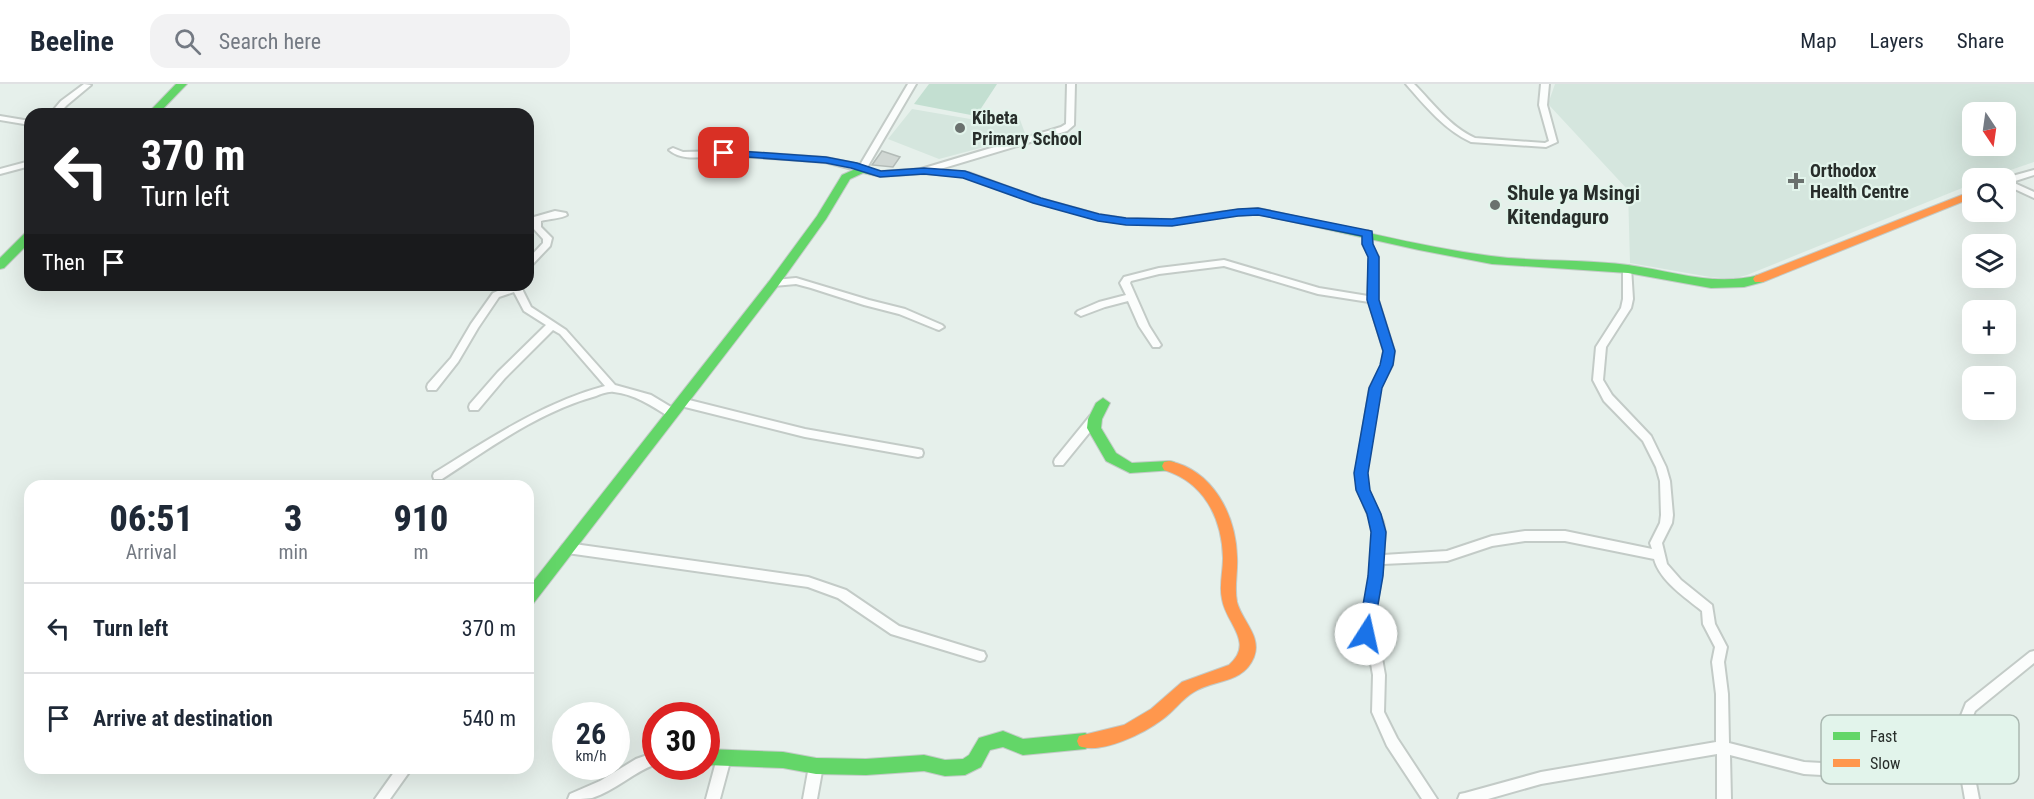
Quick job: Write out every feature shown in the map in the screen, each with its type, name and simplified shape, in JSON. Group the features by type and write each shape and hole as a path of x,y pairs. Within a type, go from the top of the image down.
{"street":[{"path":"158,108 182,84"},
{"path":"534,591 627,475 774,283 822,217 846,177 862,169 912,84"},
{"path":"924,171 1064,129 1070,125 1071,84"},
{"path":"1410,84 1455,130 1466,137 1483,141 1546,145 1553,142 1543,105 1545,84"},
{"path":"59,108 87,85"},
{"path":"0,118 24,122"},
{"path":"673,150 682,155 717,153 826,160 853,165 880,174 924,171 965,174 1037,200 1098,217 1138,222 1172,222 1258,211 1474,257 1532,264 1628,269 1718,284 1751,282 1962,198"},
{"path":"0,172 24,165"},
{"path":"2016,178 2034,172"},
{"path":"2016,186 2034,195"},
{"path":"534,258 548,244 548,238 537,228 537,219 555,214 563,215"},
{"path":"1368,234 1367,244 1374,257 1373,300 1389,351 1387,365 1375,388 1361,473 1363,490 1379,532 1366,634 1376,658 1379,675 1377,710 1392,742 1430,799"},
{"path":"0,265 24,241"},
{"path":"1156,345 1144,326 1125,283 1126,279 1159,271 1222,263 1309,289 1373,300"},
{"path":"1628,269 1626,308 1602,348 1598,380 1608,399 1647,439 1661,467 1665,481 1667,515 1666,523 1656,543 1662,566 1708,609 1709,624 1721,647 1718,662 1722,694 1724,799"},
{"path":"774,283 787,281 813,285 867,303 902,311 939,327"},
{"path":"432,387 455,360 474,326 496,295 505,291"},
{"path":"519,291 527,309 563,332 612,388"},
{"path":"1081,313 1102,304 1131,297"},
{"path":"474,407 490,385 552,325"},
{"path":"438,476 557,406 587,393 612,388 677,407 918,453"},
{"path":"1059,462 1094,419 1103,403"},
{"path":"720,758 866,767 924,763 945,768 965,767 975,761 977,753 985,744 1003,739 1023,747 1112,738 1151,718 1195,682 1222,677 1237,669 1247,655 1249,647 1230,602 1228,542 1224,519 1218,503 1209,490 1181,468 1131,468 1118,463 1106,452 1098,440 1093,426 1094,419"},
{"path":"1377,560 1448,556 1492,541 1525,536 1565,536 1659,555"},
{"path":"567,548 731,570 819,585 842,594 895,630 980,656"},
{"path":"1967,715 1970,707 2034,656"},
{"path":"1465,799 1541,778 1722,747 1804,768 1821,769"},
{"path":"713,799 724,758"},
{"path":"575,799 605,786 642,763"},
{"path":"810,799 816,765"},
{"path":"382,799 401,774"},
{"path":"1969,784 1972,799"}],"shaded area":[{"name":"Orthodox Health Centre","path":"1555,84 2034,84 2034,162 2016,168 1962,168 1962,188 1732,279 1630,263 1628,190 1548,104"},
{"name":"Kibeta Primary School","path":"912,109 982,121 1019,117 1026,136 939,159 888,139"}],"green space":[{"path":"929,84 997,84 976,116 914,104"}],"building":[{"path":"882,151 900,157 893,167 872,165"}],"traffic: fast":[{"path":"158,108 182,84"},
{"path":"534,591 774,283 822,217 846,177 862,169 881,174"},
{"path":"1224,214 1258,211 1492,260 1628,269 1711,284 1727,285 1759,279"},
{"path":"0,265 24,241"},
{"path":"1103,403 1095,419 1094,428 1111,457 1130,468 1169,466"},
{"path":"720,758 783,760 816,766 866,767 924,763 945,768 965,767 975,761 985,744 1003,739 1023,747 1085,741"}],"traffic: slow":[{"path":"881,174 924,171 965,174 1037,200 1098,217 1126,221 1172,222 1224,214"},
{"path":"1759,279 1962,198"},
{"path":"1085,741 1129,731 1157,714 1187,687 1235,670 1246,657 1248,650 1246,636 1230,603 1229,543 1220,511 1208,491 1196,480 1182,470 1169,466"}],"place":[{"name":"Kibeta Primary School","path":"960,128"},
{"name":"Orthodox Health Centre","path":"1796,181"},
{"name":"Shule ya Msingi Kitendaguro","path":"1495,205"}],"route":[{"path":"724,153 826,160 853,165 880,174 924,171 965,174 1037,200 1098,217 1126,221 1172,222 1258,211 1368,234 1367,244 1374,257 1373,300 1389,351 1387,365 1375,388 1361,473 1363,490 1379,532 1376,576 1366,634"}]}
